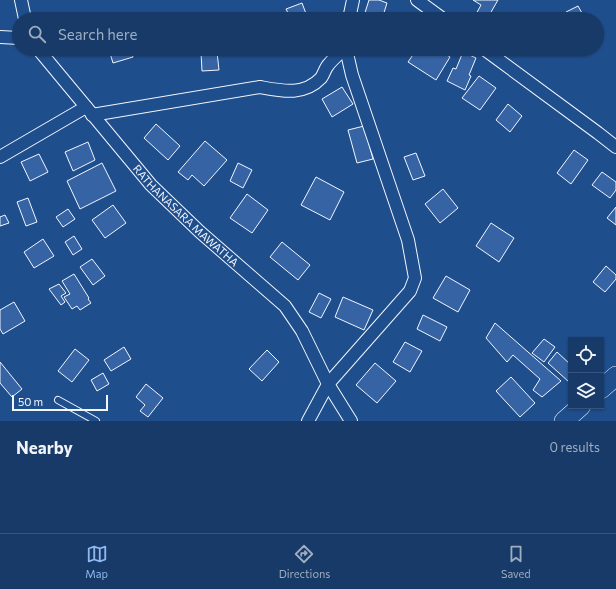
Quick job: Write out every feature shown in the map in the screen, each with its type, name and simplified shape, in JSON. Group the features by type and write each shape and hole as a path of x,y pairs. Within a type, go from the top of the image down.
{"highway":[{"path":"604,386 616,376"},
{"path":"565,421 579,409"}],"street":[{"path":"21,0 24,12"},
{"path":"351,12 353,0"},
{"path":"417,0 433,12"},
{"path":"0,37 12,38"},
{"name":"RATHANASARA MAWATHA","path":"44,56 151,185 200,232 285,306 302,331 328,384 351,421"},
{"path":"0,157 89,111 260,87 284,91 296,91 307,88 321,77 328,65 338,56"},
{"path":"308,421 328,384 410,291 415,278 408,240 347,56"},
{"path":"494,56 616,147"}],"lane":[{"path":"58,400 96,421"}],"building":[{"path":"369,0 379,0 387,3 384,12 365,12"},
{"path":"473,0 498,0 491,12 477,12 481,5"},
{"path":"302,3 305,12 288,12 286,9"},
{"path":"578,6 581,12 566,12"},
{"path":"111,56 133,57 113,63"},
{"path":"201,56 217,56 219,70 202,71"},
{"path":"412,56 450,57 436,80 408,62"},
{"path":"461,56 472,56 476,58 465,90 447,81 453,68 456,69"},
{"path":"479,76 496,88 480,110 462,98"},
{"path":"342,87 353,104 332,117 322,99"},
{"path":"508,104 522,116 510,132 496,120"},
{"path":"156,124 180,146 168,160 144,138"},
{"path":"364,126 373,159 357,163 348,130"},
{"path":"205,141 227,160 204,186 192,175 188,180 178,172"},
{"path":"88,142 95,160 73,171 65,152"},
{"path":"574,150 588,160 571,184 557,173"},
{"path":"416,153 425,176 413,180 404,157"},
{"path":"39,154 48,172 30,181 21,162"},
{"path":"102,163 116,191 80,209 67,181"},
{"path":"238,163 252,170 243,188 230,181"},
{"path":"602,172 616,182 616,190 610,198 592,185"},
{"path":"316,177 344,192 330,220 301,205"},
{"path":"443,189 458,208 440,223 425,204"},
{"path":"247,194 268,210 252,233 230,218"},
{"path":"28,198 37,222 26,226 17,202"},
{"path":"113,205 126,223 105,238 92,220"},
{"path":"616,207 616,225 607,218"},
{"path":"68,209 75,219 63,227 56,217"},
{"path":"5,215 9,223 0,226 0,217"},
{"path":"491,223 514,238 499,262 476,246"},
{"path":"74,236 82,249 73,255 65,242"},
{"path":"43,239 54,256 34,268 24,252"},
{"path":"282,242 310,265 298,280 270,257"},
{"path":"92,259 105,276 93,285 80,267"},
{"path":"606,266 616,275 616,279 605,292 593,282"},
{"path":"74,274 91,303 80,310 77,306 72,309 64,297 70,294 62,281"},
{"path":"446,276 470,290 458,312 433,298"},
{"path":"59,284 66,293 61,296 65,302 61,305 49,289"},
{"path":"319,293 331,299 321,318 309,312"},
{"path":"343,297 373,310 364,330 335,317"},
{"path":"14,302 25,321 3,334 0,329 0,310"},
{"path":"423,315 447,327 440,341 417,329"},
{"path":"495,323 561,381 542,397 533,390 540,379 513,355 507,362 486,338"},
{"path":"544,339 555,347 544,362 532,353"},
{"path":"405,342 422,351 410,372 393,362"},
{"path":"124,347 131,359 111,371 104,360"},
{"path":"75,349 89,360 72,382 58,371"},
{"path":"267,350 279,362 262,381 249,369"},
{"path":"557,352 568,362 568,381 548,363"},
{"path":"0,362 22,389 12,397 0,383"},
{"path":"375,363 396,381 377,403 356,385"},
{"path":"103,373 109,384 97,391 91,380"},
{"path":"511,377 535,403 520,417 496,391"},
{"path":"146,384 163,398 148,417 140,411 145,405 136,397"}]}
